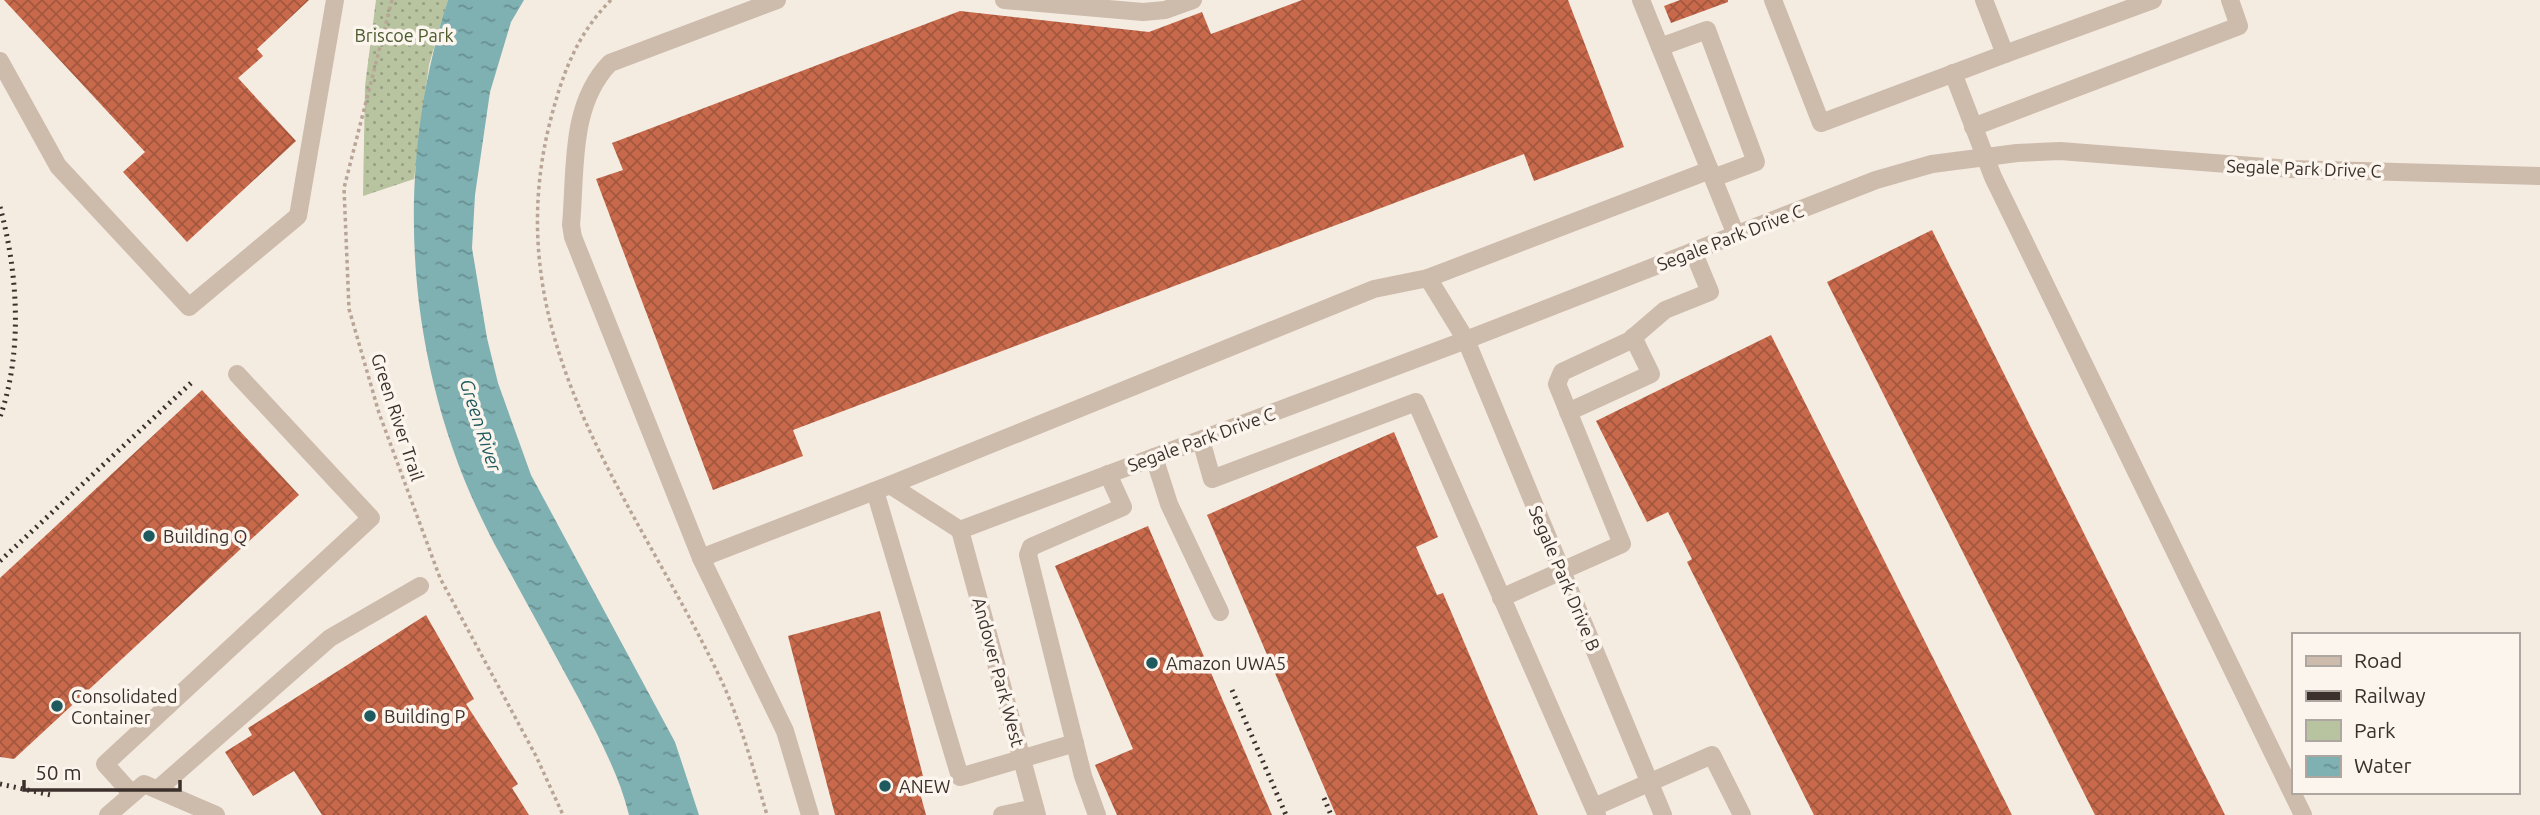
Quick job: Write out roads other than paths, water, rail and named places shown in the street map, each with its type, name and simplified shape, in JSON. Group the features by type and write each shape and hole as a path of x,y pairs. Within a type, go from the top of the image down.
{"street":[{"path":"0,61 58,166 189,307 298,216 335,0"},
{"path":"777,0 610,63 597,76 580,112 571,225 573,237 701,558 785,731 810,815"},
{"path":"1004,0 1143,12 1165,10 1193,0"},
{"path":"1641,0 1736,235"},
{"path":"1773,0 1821,122 2153,0"},
{"path":"1984,0 2005,54"},
{"path":"1973,127 2239,26 2230,0"},
{"path":"701,558 883,488 1374,289 1428,278 1712,174 1756,162 1707,30 1660,47"},
{"path":"1953,74 1984,157 2292,792"},
{"name":"Segale Park Drive C","path":"960,530 1466,340 1875,180 1932,164 2060,151 2290,169 2540,176"},
{"path":"1501,598 1622,544 1557,384 1562,372 1633,337 1665,310 1710,292 1693,251"},
{"name":"Segale Park Drive B","path":"1428,278 1466,340 1663,815"},
{"path":"1568,412 1651,374 1633,337"},
{"path":"132,794 105,764 371,518 237,374"},
{"path":"1201,439 1212,479 1416,402 1595,811 1650,782 1712,755 1742,815"},
{"path":"1154,457 1169,504 1220,612"},
{"path":"1097,815 1075,743 1028,555 1031,547 1122,507 1108,474"},
{"path":"883,488 960,530"},
{"path":"883,488 960,777 1075,743"},
{"name":"Andover Park West","path":"960,530 1037,811"},
{"path":"158,789 330,638 420,586"},
{"path":"108,815 144,783 216,815"},
{"path":"2293,794 2303,815"},
{"path":"1002,815 1037,811"}],"water":[{"name":"Green River","path":"448,0 524,0 511,22 490,92 475,195 472,248 487,338 498,383 531,475 675,742 699,815 629,815 620,785 601,741 495,545 465,481 442,415 426,347 416,277 414,208 418,138 430,68"}],"railway":[{"path":"0,207 11,259 15,312 12,366 0,417"},
{"path":"0,561 191,383"},
{"path":"1232,690 1286,815"},
{"path":"0,784 51,795"},
{"path":"1324,798 1331,815"}],"place":[{"name":"Building Q","path":"149,536"},
{"name":"Amazon UWA5","path":"1152,663"},
{"name":"Consolidated Container","path":"57,706"},
{"name":"Building P","path":"370,716"},
{"name":"ANEW","path":"885,786"}],"park label":[{"name":"Briscoe Park","path":"404,35"}]}
